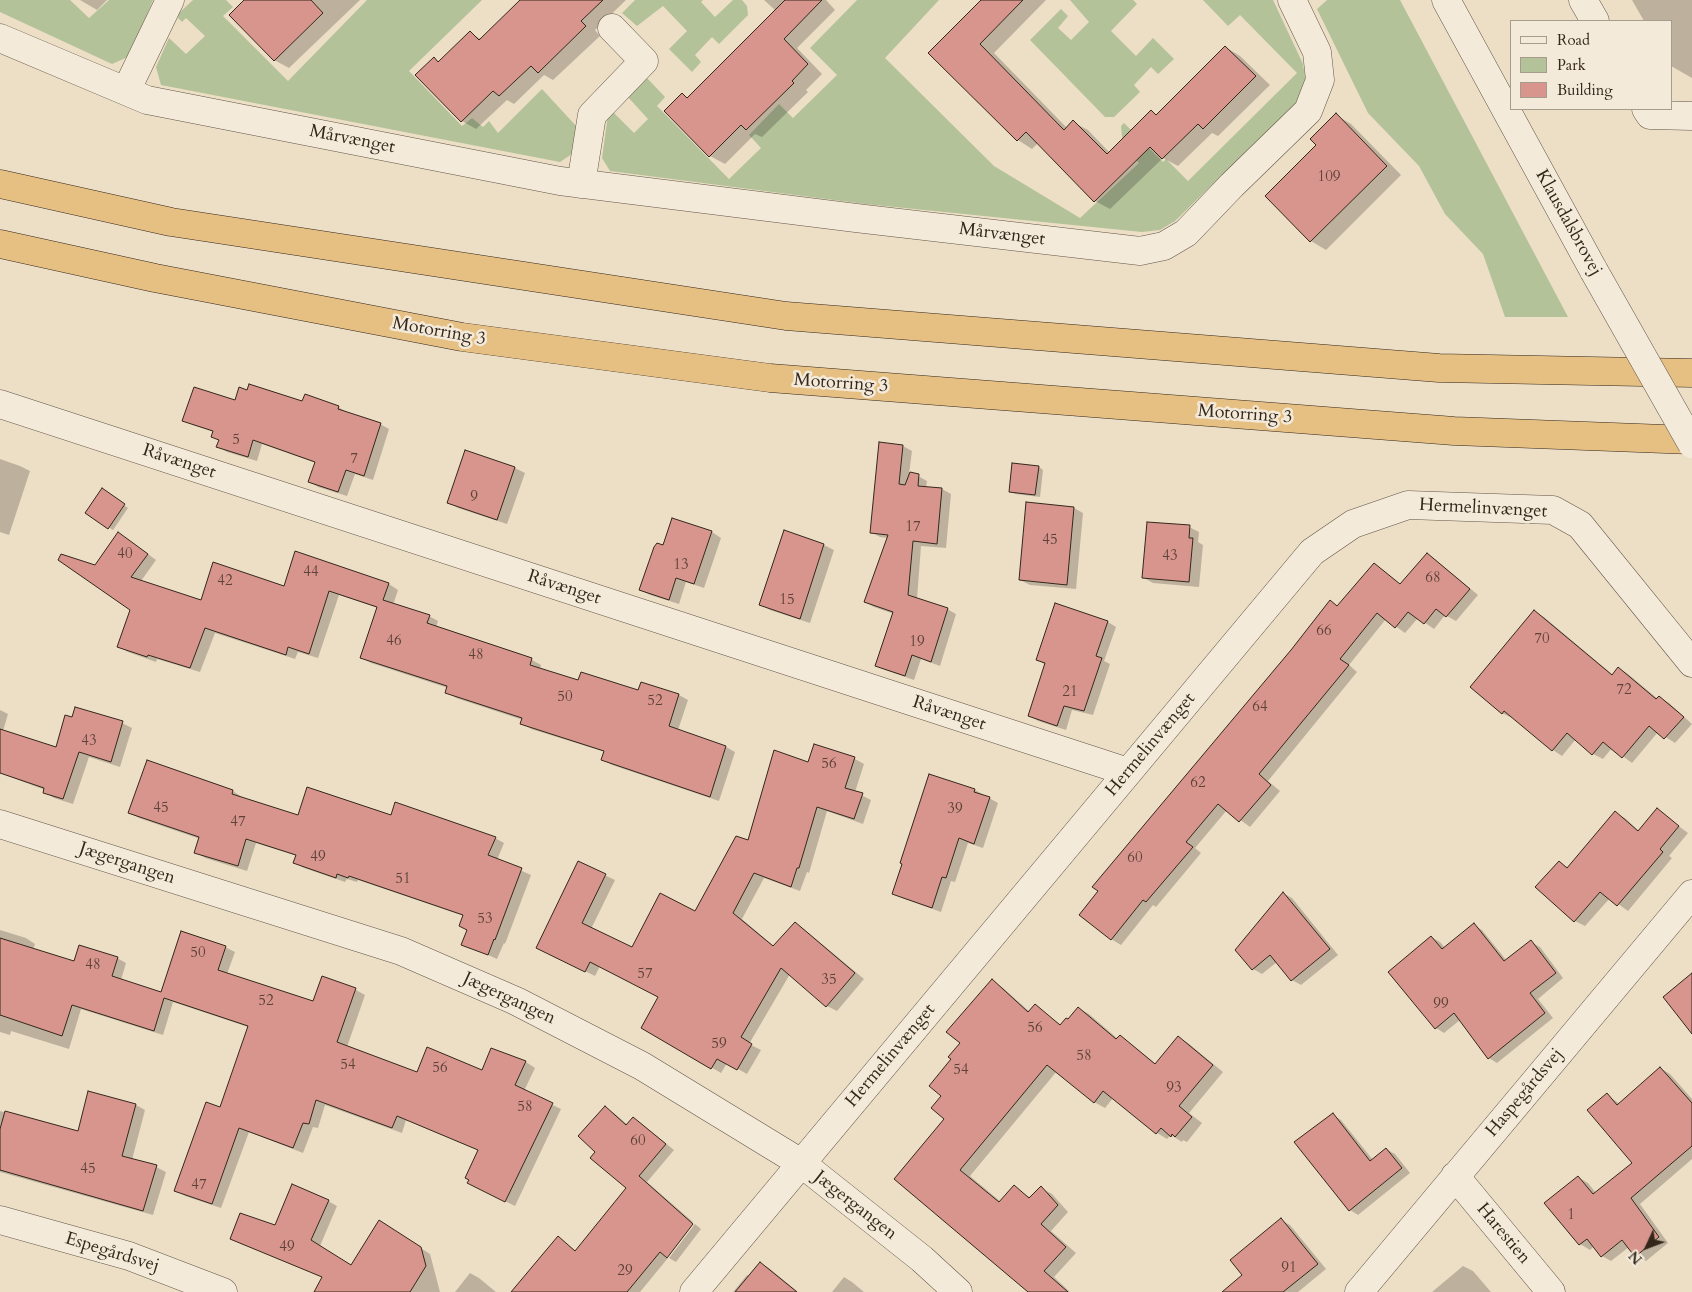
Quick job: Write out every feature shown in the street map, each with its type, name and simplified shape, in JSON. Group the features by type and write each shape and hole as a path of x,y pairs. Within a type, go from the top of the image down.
{"highway":[{"path":"0,184 170,222 786,316 1439,368 1692,373"},
{"name":"Motorring 3","path":"0,244 155,278 462,337 770,378 1454,431 1692,440"}],"street":[{"path":"126,91 170,0"},
{"name":"Mårvænget","path":"0,38 147,100 560,181 1140,251 1164,246 1186,233 1308,111 1320,80 1317,52 1292,0"},
{"name":"Klausdalsbrovej","path":"1446,0 1594,271 1692,444"},
{"path":"1583,0 1595,20"},
{"path":"580,184 592,115 644,60 612,28"},
{"path":"1647,110 1650,115 1692,116"},
{"name":"Råvænget","path":"0,404 1128,772"},
{"name":"Hermelinvænget","path":"694,1292 1312,552 1353,524 1408,505 1554,510 1580,525 1692,663"},
{"name":"Jægergangen","path":"0,824 401,951 516,1001 642,1066 801,1163 922,1259 958,1292"},
{"name":"Haspegårdsvej","path":"1358,1292 1692,894"},
{"name":"Harestien","path":"1455,1176 1551,1292"},
{"name":"Espegårdsvej","path":"0,1220 129,1256 223,1292"}],"green space":[{"path":"0,0 70,0 89,18 109,0 153,0 130,56 112,64 0,12"},
{"path":"193,0 226,0 233,7 223,16 288,81 367,0 482,0 409,71 462,126 472,118 483,127 489,121 498,133 542,89 578,128 572,154 560,162 161,85 156,67 169,38 186,54 205,36 186,18 182,22 178,18 179,13"},
{"path":"635,0 703,0 701,2 715,17 733,0 742,0 747,6 748,15 719,44 712,37 695,55 701,62 692,72 669,49 687,31 663,6 637,26 622,13"},
{"path":"857,0 939,0 885,58 994,166 1080,218 1139,163 1130,154 1133,150 1122,137 1121,126 1124,123 1163,162 1166,159 1188,181 1297,73 1240,15 1228,26 1203,0 1273,0 1303,64 1306,82 1296,103 1175,221 1160,230 1142,232 865,204 610,171 602,158 608,115 612,111 634,133 648,119 627,96 646,77 665,97 657,106 729,179 761,148 749,135 779,104 793,118 837,75 810,48"},
{"path":"1070,0 1133,0 1137,4 1111,31 1136,56 1153,38 1174,59 1158,74 1151,67 1134,85 1140,92 1114,117 1105,117 1030,40 1061,9 1068,16 1058,28 1071,40 1089,22"},
{"path":"1327,0 1400,0 1568,317 1505,317 1483,254 1445,214 1419,166 1368,113 1317,9"}],"building":[{"path":"244,0 311,0 323,13 274,61 229,15"},
{"path":"520,0 603,0 581,21 586,26 538,73 531,66 499,96 493,91 461,122 415,75 434,57 438,62 470,31 479,40"},
{"path":"785,0 822,0 784,39 808,64 792,81 794,83 746,130 741,125 709,157 664,111 682,93 687,98"},
{"path":"981,0 1023,0 980,44 1064,130 1073,120 1107,154 1151,110 1156,115 1225,46 1256,76 1203,129 1198,124 1162,159 1150,147 1094,202 1026,132 1017,141 928,53"},
{"path":"1336,113 1387,166 1310,242 1265,196 1316,145 1310,139"},
{"path":"249,384 302,401 305,394 339,406 338,409 381,423 364,476 346,470 338,492 308,482 315,462 253,440 248,457 216,447 219,440 211,437 213,431 182,421 194,387 235,400 239,387 247,390"},
{"path":"879,442 903,445 899,484 905,485 910,472 919,474 918,486 942,488 937,544 913,541 908,595 948,608 931,662 912,655 905,676 875,666 893,612 864,602 888,535 870,533"},
{"path":"465,450 515,467 497,520 447,503"},
{"path":"1012,463 1039,466 1035,495 1009,492"},
{"path":"102,488 125,504 108,529 85,513"},
{"path":"1026,502 1074,507 1067,585 1019,580"},
{"path":"672,518 712,531 694,584 676,578 669,600 639,590 654,547 657,543 663,545"},
{"path":"1147,522 1190,525 1189,538 1193,538 1189,582 1142,578"},
{"path":"784,530 824,544 800,619 759,605"},
{"path":"118,532 148,554 131,577 201,600 213,562 284,586 295,551 389,583 383,600 430,615 427,623 532,658 530,665 578,680 581,672 638,690 641,682 679,694 669,726 726,746 710,797 601,760 604,751 520,724 522,718 445,693 447,686 360,658 377,607 329,591 309,654 288,647 286,655 205,628 190,668 117,647 130,610 58,560 61,554 95,565"},
{"path":"1427,553 1470,589 1446,617 1436,609 1424,624 1408,612 1395,628 1377,613 1340,659 1349,665 1259,774 1271,785 1239,822 1218,804 1186,842 1193,847 1146,902 1143,900 1111,940 1079,915 1098,891 1092,887 1291,650 1330,600 1337,606 1374,563 1400,584"},
{"path":"1055,603 1108,621 1096,656 1102,658 1084,711 1064,706 1057,726 1028,716 1045,663 1036,660"},
{"path":"1534,610 1612,675 1618,667 1656,699 1659,696 1684,717 1664,739 1649,726 1622,758 1603,742 1592,755 1567,733 1552,751 1504,711 1502,714 1470,687"},
{"path":"75,707 123,721 111,762 79,752 63,799 43,793 44,788 0,773 0,729 56,747 65,715 72,717"},
{"path":"814,744 855,757 845,788 863,793 854,819 817,807 799,868 797,868 791,887 754,873 733,913 773,946 795,922 855,973 826,1007 781,968 741,1037 752,1044 737,1070 717,1059 711,1069 641,1028 658,997 590,962 585,972 536,948 578,861 606,874 582,923 632,947 660,893 695,911 736,836 748,840 774,750 808,762"},
{"path":"147,760 233,790 232,794 298,815 307,787 391,815 395,802 496,837 488,855 522,868 488,955 461,945 467,930 459,926 463,915 349,876 348,878 337,874 336,878 293,863 296,855 246,839 238,866 194,853 199,837 128,813"},
{"path":"929,774 975,789 974,792 990,797 974,844 959,838 946,878 942,877 932,908 892,894"},
{"path":"1657,808 1679,826 1660,849 1663,852 1617,906 1600,892 1574,922 1535,887 1559,861 1567,868 1615,811 1638,831"},
{"path":"1283,892 1330,949 1291,981 1270,955 1252,970 1235,950"},
{"path":"1474,923 1504,961 1531,940 1556,973 1530,993 1545,1013 1488,1059 1454,1013 1435,1029 1388,972 1431,936 1442,949"},
{"path":"181,931 226,946 218,970 313,1001 322,976 356,988 337,1042 417,1072 427,1047 482,1070 491,1048 526,1061 515,1085 553,1103 505,1202 467,1183 469,1180 465,1178 478,1150 397,1116 392,1128 316,1100 309,1124 303,1123 293,1148 239,1128 212,1204 174,1191 206,1102 220,1107 248,1026 164,998 154,1031 72,1005 62,1036 0,1015 0,938 74,961 79,945 118,957 112,976 161,992"},
{"path":"1692,973 1692,1034 1663,997"},
{"path":"992,979 1028,1012 1035,1004 1060,1025 1078,1007 1116,1039 1120,1035 1155,1064 1178,1036 1213,1065 1179,1106 1192,1117 1175,1137 1172,1134 1171,1137 1161,1128 1156,1134 1103,1091 1094,1103 1047,1065 960,1170 999,1202 1014,1185 1029,1198 1041,1186 1058,1205 1041,1224 1066,1247 1044,1271 1068,1292 1028,1292 894,1179 944,1119 931,1108 941,1096 929,1086 951,1059 948,1057 960,1043 946,1032"},
{"path":"1660,1067 1692,1103 1692,1146 1631,1198 1659,1237 1635,1257 1622,1240 1601,1257 1587,1239 1579,1245 1544,1203 1578,1176 1593,1194 1632,1163 1587,1110 1607,1093 1617,1105"},
{"path":"88,1091 136,1104 122,1156 157,1165 143,1211 0,1170 0,1129 5,1111 78,1131"},
{"path":"605,1106 626,1125 633,1117 666,1144 639,1176 693,1224 667,1258 660,1252 627,1292 511,1292 558,1236 575,1251 626,1188 590,1158 595,1152 578,1136"},
{"path":"1333,1113 1370,1161 1386,1148 1402,1168 1349,1211 1294,1142"},
{"path":"292,1184 329,1200 311,1240 351,1265 379,1220 421,1247 426,1266 410,1292 314,1292 322,1277 230,1239 240,1213 275,1225"},
{"path":"1281,1218 1318,1264 1283,1292 1222,1292 1242,1275 1230,1260"},
{"path":"760,1262 797,1292 735,1292"}]}
